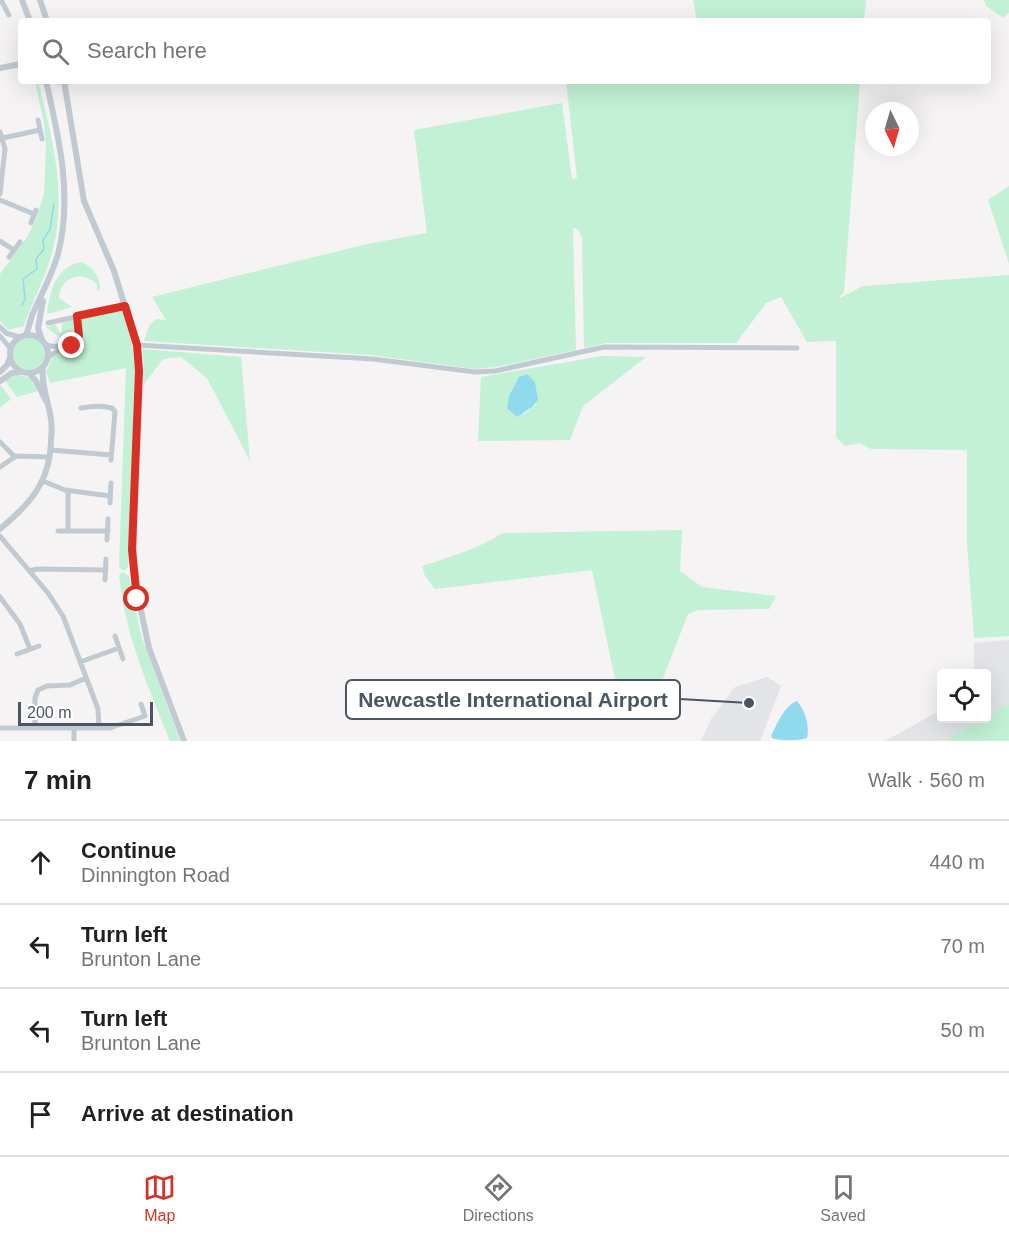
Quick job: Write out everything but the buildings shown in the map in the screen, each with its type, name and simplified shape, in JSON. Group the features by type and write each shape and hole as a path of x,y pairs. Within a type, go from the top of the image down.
{"street":[{"path":"1,0 2,8 9,15"},
{"path":"22,0 29,18"},
{"path":"40,0 46,18"},
{"path":"0,68 18,64"},
{"path":"47,84 61,156 64,201 60,246 44,294 38,328 48,357"},
{"path":"64,84 84,201 114,272 137,345 139,371 133,515 134,578 149,648 184,741"},
{"path":"38,120 42,139"},
{"path":"3,138 40,130"},
{"path":"0,132 3,138 0,194"},
{"path":"0,200 35,212 31,223"},
{"path":"0,241 14,250"},
{"path":"9,257 20,243"},
{"path":"0,372 7,365 10,353 23,336 44,294"},
{"path":"48,323 125,306"},
{"path":"0,529 29,502 43,481 50,453 51,422 42,375 43,367 48,357 75,344 79,338 77,316"},
{"path":"0,327 6,333 35,336 55,347 64,345 79,331"},
{"path":"0,336 10,353 14,366 26,372 36,381 48,404"},
{"path":"137,345 372,359 475,372 495,371 604,348 797,348"},
{"path":"0,381 12,373 36,372 43,367"},
{"path":"0,467 15,457 23,455 50,453 111,458 115,412 112,408 91,406 81,408"},
{"path":"0,442 15,457"},
{"path":"43,481 68,490 110,496"},
{"path":"110,503 111,483"},
{"path":"68,490 68,531"},
{"path":"107,540 108,519"},
{"path":"58,531 108,531"},
{"path":"0,536 48,593 63,616 98,709 99,728"},
{"path":"105,580 106,558"},
{"path":"29,571 37,569 106,570"},
{"path":"0,597 20,624 30,649"},
{"path":"115,636 123,659"},
{"path":"17,654 39,646"},
{"path":"80,662 119,648"},
{"path":"35,728 35,698 38,690 47,686 70,685 86,678"},
{"path":"0,728 116,727 145,716 141,704"},
{"path":"74,728 74,741"}],"shaded area":[{"path":"1009,640 1009,741 885,741 937,712 937,723 991,723 991,669 974,669 974,643"},
{"path":"767,677 781,686 760,741 701,741 711,719 735,687"}],"green space":[{"path":"693,0 866,0 864,18 696,18"},
{"path":"984,0 1009,0 1009,13 1003,18 986,6"},
{"path":"36,84 39,84 53,144 59,207 57,228 50,259 24,326 8,330 0,321 0,274 27,237 35,222 44,194 46,145"},
{"path":"566,84 860,84 844,292 838,299 863,286 1009,275 1009,636 974,638 967,543 967,450 871,449 860,443 845,446 836,437 836,341 807,342 781,297 766,303 736,343 607,343 584,348 582,238 578,229 573,228 576,350 496,367 475,369 371,355 144,341 149,326 156,319 166,320 152,297 367,244 427,233 414,130 562,103 572,179 577,178"},
{"path":"1009,186 1009,264 988,200"},
{"path":"81,262 95,272 100,289 97,291 97,285 85,277 68,280 60,291 59,298 72,307 47,313 52,288 60,274 72,265"},
{"path":"115,311 124,313 129,329 135,370 128,567 126,570 122,570 119,566 126,368 50,383 46,372 53,356 76,345 81,335 83,319"},
{"path":"72,320 75,322 75,331 71,338 65,341 46,327 55,324 60,333 62,323"},
{"path":"29,338 40,343 45,354 40,365 29,370 18,365 13,354 18,343"},
{"path":"143,349 241,357 250,461 207,378 181,357 163,359 144,384"},
{"path":"602,356 646,357 583,406 570,440 478,441 481,377","holes":["527,374 536,404 523,415 514,388 517,380"]},
{"path":"15,375 30,377 38,391 17,397 5,381"},
{"path":"0,384 11,399 0,408"},
{"path":"682,530 680,571 702,587 776,596 769,609 698,610 688,614 662,681 654,691 627,695 616,684 592,570 435,589 425,576 422,566 474,548 503,533"},
{"path":"122,572 129,576 141,635 180,741 170,741 138,660 122,597 119,575"},
{"path":"1009,704 1009,741 945,741 976,723 991,723 991,714"}],"water":[{"path":"527,374 535,382 538,400 517,417 507,408 509,396 519,377"},
{"path":"797,701 806,718 807,738 780,740 772,738 781,716 792,703"}],"waterway":[{"path":"22,305 25,299 23,279 37,269 36,259 44,249 43,240 50,229 54,204"}],"place":[{"name":"Newcastle International Airport","path":"749,703"}],"route":[{"path":"72,346 79,336 77,316 125,306 137,345 139,371 132,550 137,599"}]}
